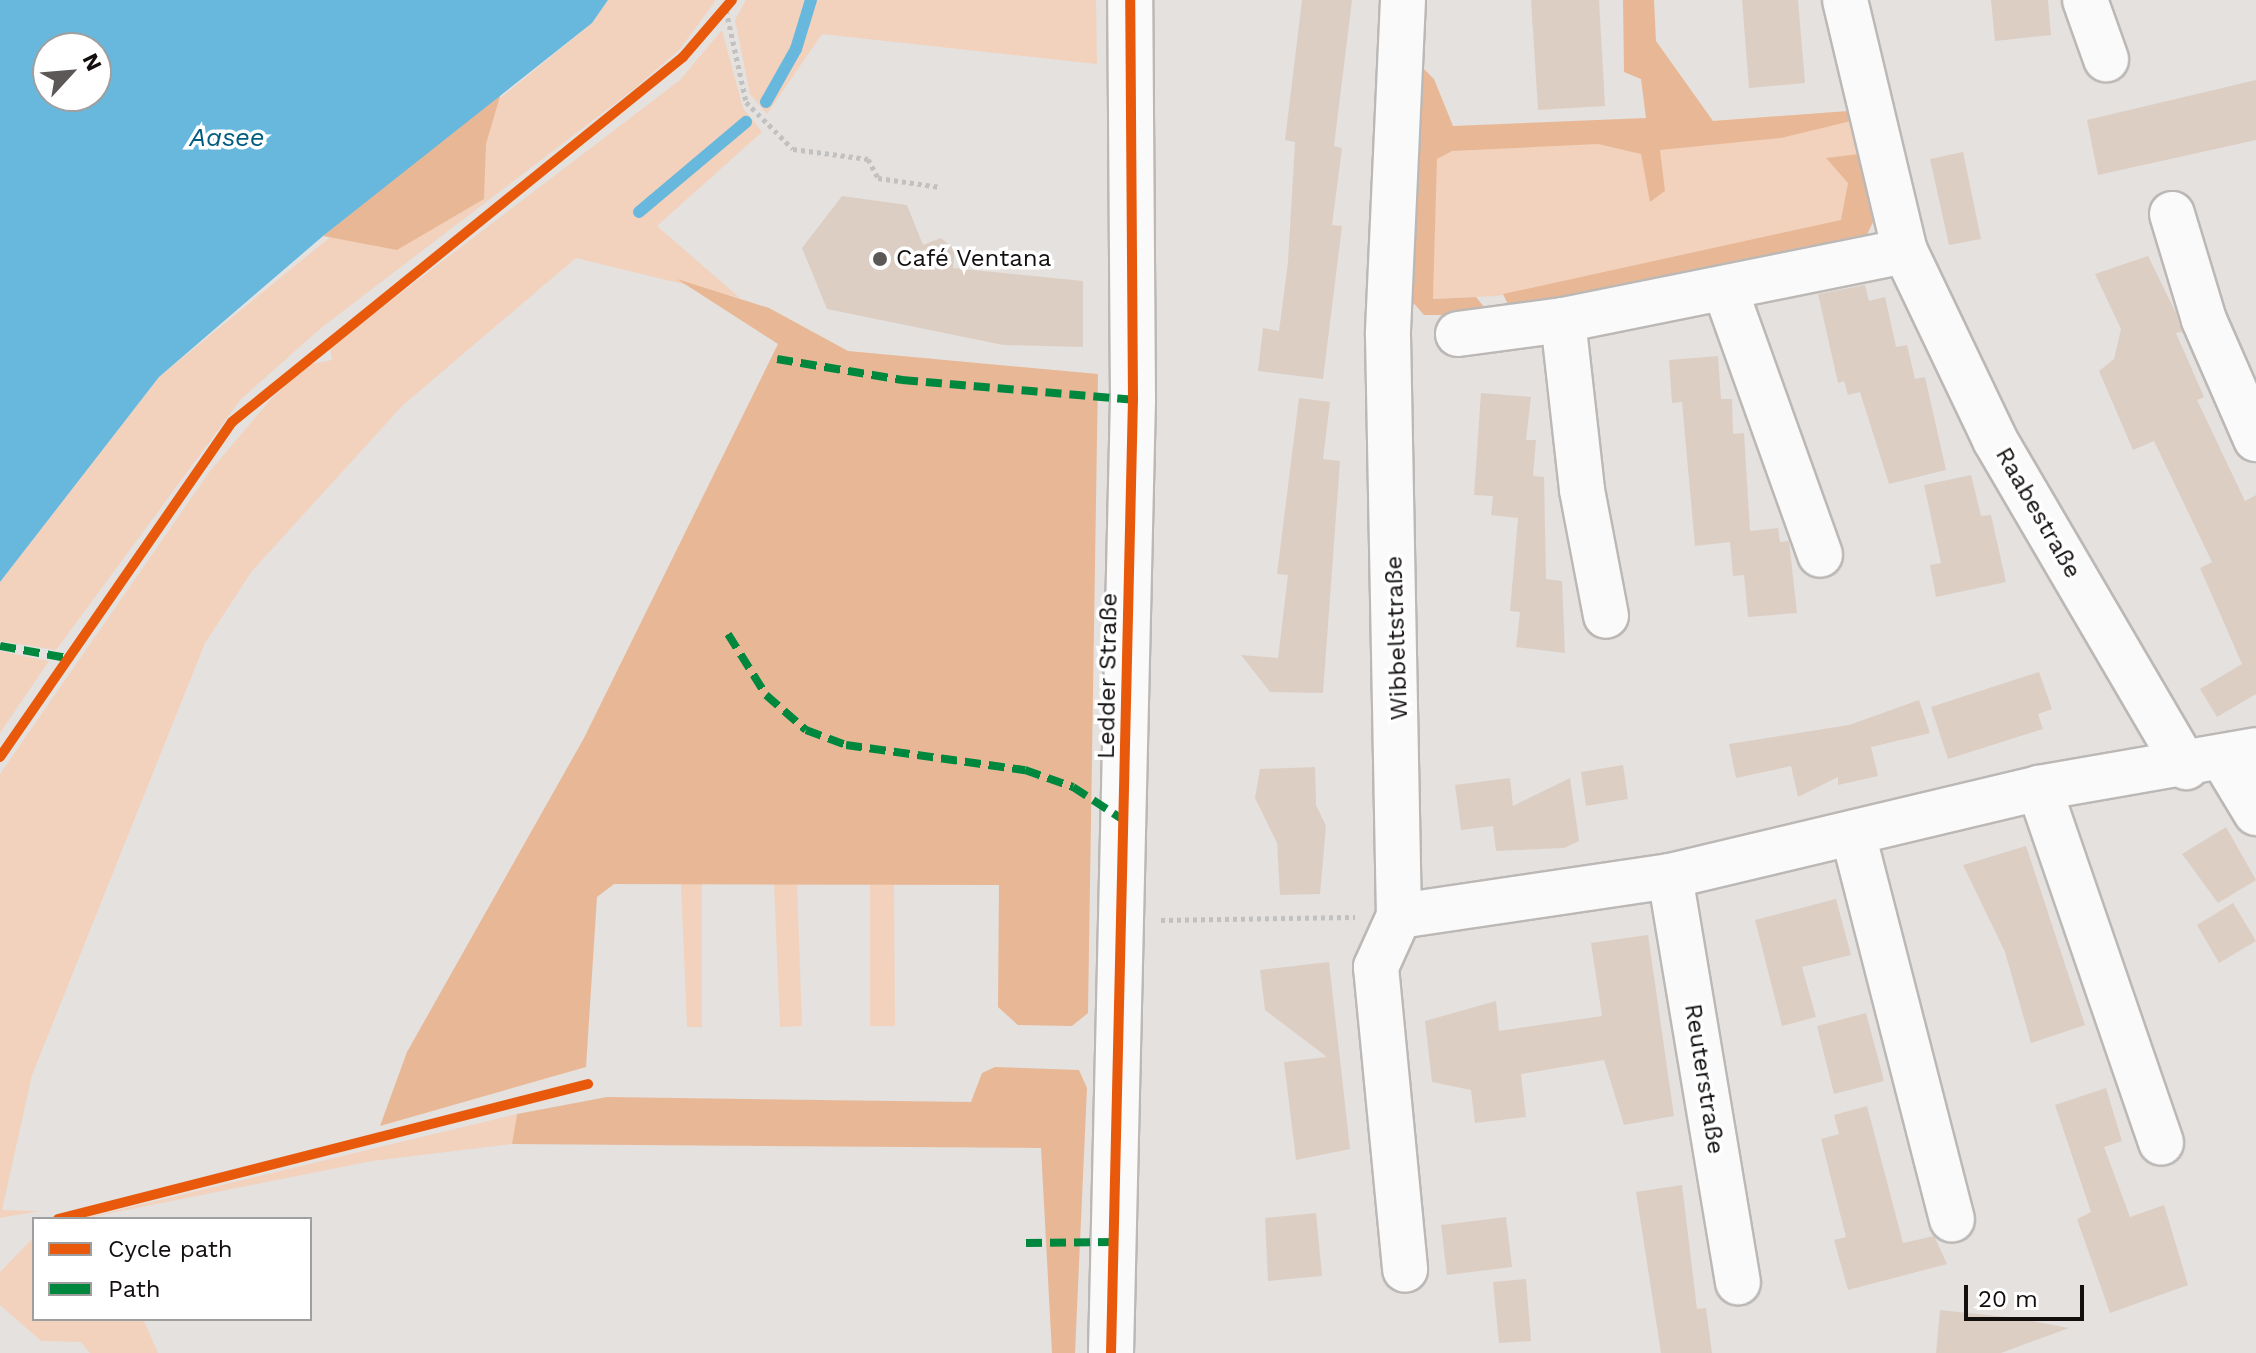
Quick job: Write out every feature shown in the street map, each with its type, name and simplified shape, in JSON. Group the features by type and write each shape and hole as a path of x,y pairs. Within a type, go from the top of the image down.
{"street":[{"name":"Ledder Straße","path":"1111,1353 1124,920 1135,211 1130,0"},
{"name":"Wibbeltstraße","path":"1403,0 1388,335 1399,916 1376,967 1405,1270"},
{"name":"Raabestraße","path":"1845,0 1905,251 1995,440 2222,759"},
{"path":"2085,0 2106,59"},
{"path":"2172,214 2204,320 2256,439"},
{"path":"1458,334 1563,320 1726,292 1905,251"},
{"path":"1726,292 1820,555"},
{"path":"1563,320 1582,490 1606,616"},
{"path":"1399,916 1670,876 2039,788 2222,759 2256,813"},
{"path":"2039,788 2161,1143"},
{"path":"1853,834 1952,1219"},
{"name":"Reuterstraße","path":"1670,876 1738,1282"}],"path":[{"path":"715,22 729,5"},
{"path":"729,5 746,102 793,149 868,159 878,178 940,187"},
{"path":"1124,920 1399,916"}],"shaded area":[{"path":"608,0 716,0 680,49 634,89 321,328 241,399 56,650 0,641 0,582 159,377 592,23"},
{"path":"746,0 1096,0 1097,64 822,34 767,114 750,94 735,20"},
{"path":"1623,0 1654,0 1656,41 1713,121 1849,111 1851,121 1781,138 1660,150 1665,191 1650,202 1641,154 1598,144 1452,151 1437,159 1433,299 1476,297 1484,307 1478,315 1424,315 1411,300 1419,64 1434,79 1453,126 1646,118 1641,79 1624,72"},
{"path":"722,30 743,108 762,132 657,226 740,298 576,258 403,405 252,571 205,643 32,1075 2,1210 39,1211 0,1218 0,774 210,471 271,399 307,365 332,360 330,347 680,80"},
{"path":"501,93 486,144 484,199 397,250 323,236"},
{"path":"1849,111 1874,220 1497,296 1433,299 1437,141"},
{"path":"1859,154 1874,220 1865,239 1511,311 1503,294 1841,220 1848,183 1826,158"},
{"path":"677,279 769,308 848,351 1098,374 1088,1013 1072,1026 1018,1025 998,1007 999,885 614,884 597,897 586,1067 380,1126 407,1052 584,738 778,344"},
{"path":"0,651 49,661 0,733"},
{"path":"702,882 702,1027 687,1027 681,883"},
{"path":"774,883 797,883 802,1026 780,1027"},
{"path":"870,883 894,883 895,1026 870,1026"},
{"path":"995,1067 1079,1070 1087,1088 1075,1353 1052,1353 1041,1148 512,1144 517,1114 607,1097 971,1102 982,1073"},
{"path":"517,1114 512,1144 372,1161 89,1217"},
{"path":"32,1239 32,1321 144,1321 158,1353 90,1353 81,1342 41,1341 0,1305 0,1272"}],"water":[{"name":"Aasee","path":"0,0 608,0 592,23 323,236 159,377 0,582"}],"building":[{"path":"1302,0 1352,0 1334,146 1342,148 1332,225 1342,226 1323,379 1258,371 1263,328 1279,331 1288,262 1295,142 1285,140"},
{"path":"1531,0 1599,0 1605,106 1538,110"},
{"path":"1742,0 1798,0 1805,83 1749,88"},
{"path":"1991,0 2048,0 2051,35 1995,41"},
{"path":"2256,80 2256,140 2098,175 2087,120"},
{"path":"1963,152 1981,239 1949,245 1930,159"},
{"name":"Café Ventana","path":"842,196 907,205 923,245 941,238 955,250 953,268 1083,281 1083,347 1003,345 827,309 802,248"},
{"path":"2148,256 2176,313 2182,332 2176,333 2204,397 2197,400 2245,501 2256,495 2256,694 2217,717 2200,689 2242,664 2200,568 2212,562 2154,441 2133,450 2099,371 2114,359 2121,329 2095,274"},
{"path":"1865,285 1869,301 1885,297 1896,347 1907,345 1915,379 1925,377 1946,470 1889,484 1860,392 1848,395 1844,381 1838,383 1818,294"},
{"path":"1718,356 1721,399 1732,399 1733,434 1744,433 1750,531 1778,528 1780,542 1789,541 1797,613 1748,617 1744,575 1733,576 1730,542 1695,546 1682,402 1672,403 1669,360"},
{"path":"1481,393 1531,397 1526,440 1536,440 1533,476 1544,477 1546,579 1562,581 1565,653 1516,647 1520,612 1510,611 1518,518 1491,515 1493,496 1474,495"},
{"path":"1299,398 1330,402 1323,459 1340,461 1323,693 1270,692 1241,655 1278,658 1288,575 1277,574"},
{"path":"1971,475 1981,516 1991,515 2006,582 1936,597 1930,565 1941,563 1924,485"},
{"path":"2039,672 2052,709 2038,714 2043,729 1948,759 1931,707"},
{"path":"1919,700 1930,733 1871,747 1878,776 1838,785 1838,777 1798,797 1791,766 1736,778 1729,744 1849,725"},
{"path":"1623,765 1628,799 1586,806 1581,772"},
{"path":"1315,767 1316,805 1326,826 1320,894 1280,895 1277,843 1255,798 1260,769"},
{"path":"1510,778 1513,806 1570,778 1579,841 1564,848 1496,851 1493,826 1461,830 1455,785"},
{"path":"2226,827 2256,880 2218,903 2182,854"},
{"path":"2026,846 2085,1025 2031,1043 2005,952 1963,865"},
{"path":"1836,899 1851,955 1802,967 1816,1017 1782,1026 1755,920"},
{"path":"2233,903 2256,941 2219,963 2197,925"},
{"path":"1648,935 1674,1116 1624,1125 1604,1060 1521,1074 1526,1117 1475,1123 1471,1090 1432,1082 1425,1021 1496,1001 1499,1031 1602,1016 1591,943"},
{"path":"1329,962 1350,1149 1296,1160 1284,1062 1327,1057 1265,1010 1260,970"},
{"path":"1866,1013 1884,1081 1834,1094 1817,1026"},
{"path":"2106,1088 2122,1141 2104,1147 2130,1217 2164,1205 2188,1285 2110,1313 2077,1219 2091,1212 2055,1105"},
{"path":"1867,1106 1903,1243 1934,1236 1947,1264 1848,1290 1834,1240 1846,1237 1821,1139 1839,1134 1834,1115"},
{"path":"1682,1185 1697,1309 1706,1308 1712,1353 1661,1353 1636,1192"},
{"path":"1316,1213 1322,1276 1268,1281 1265,1218"},
{"path":"1506,1217 1512,1267 1447,1275 1441,1225"},
{"path":"1526,1279 1531,1341 1499,1343 1493,1282"},
{"path":"1940,1310 2016,1318 2069,1328 2001,1353 1936,1353"}],"waterway":[{"path":"766,102 796,49 811,0"},
{"path":"639,212 746,122"}],"marked path":[{"path":"777,359 902,380 1133,400"},
{"path":"728,634 766,695 806,730 846,745 1025,770 1073,787 1125,821"},
{"path":"0,646 67,658"},
{"path":"1026,1243 1114,1242"}],"cycle path":[{"path":"0,757 232,422 683,57 732,0"},
{"path":"1111,1353 1133,400 1130,0"},
{"path":"66,1217 588,1084"}],"place":[{"name":"Café Ventana","path":"880,259"}]}
